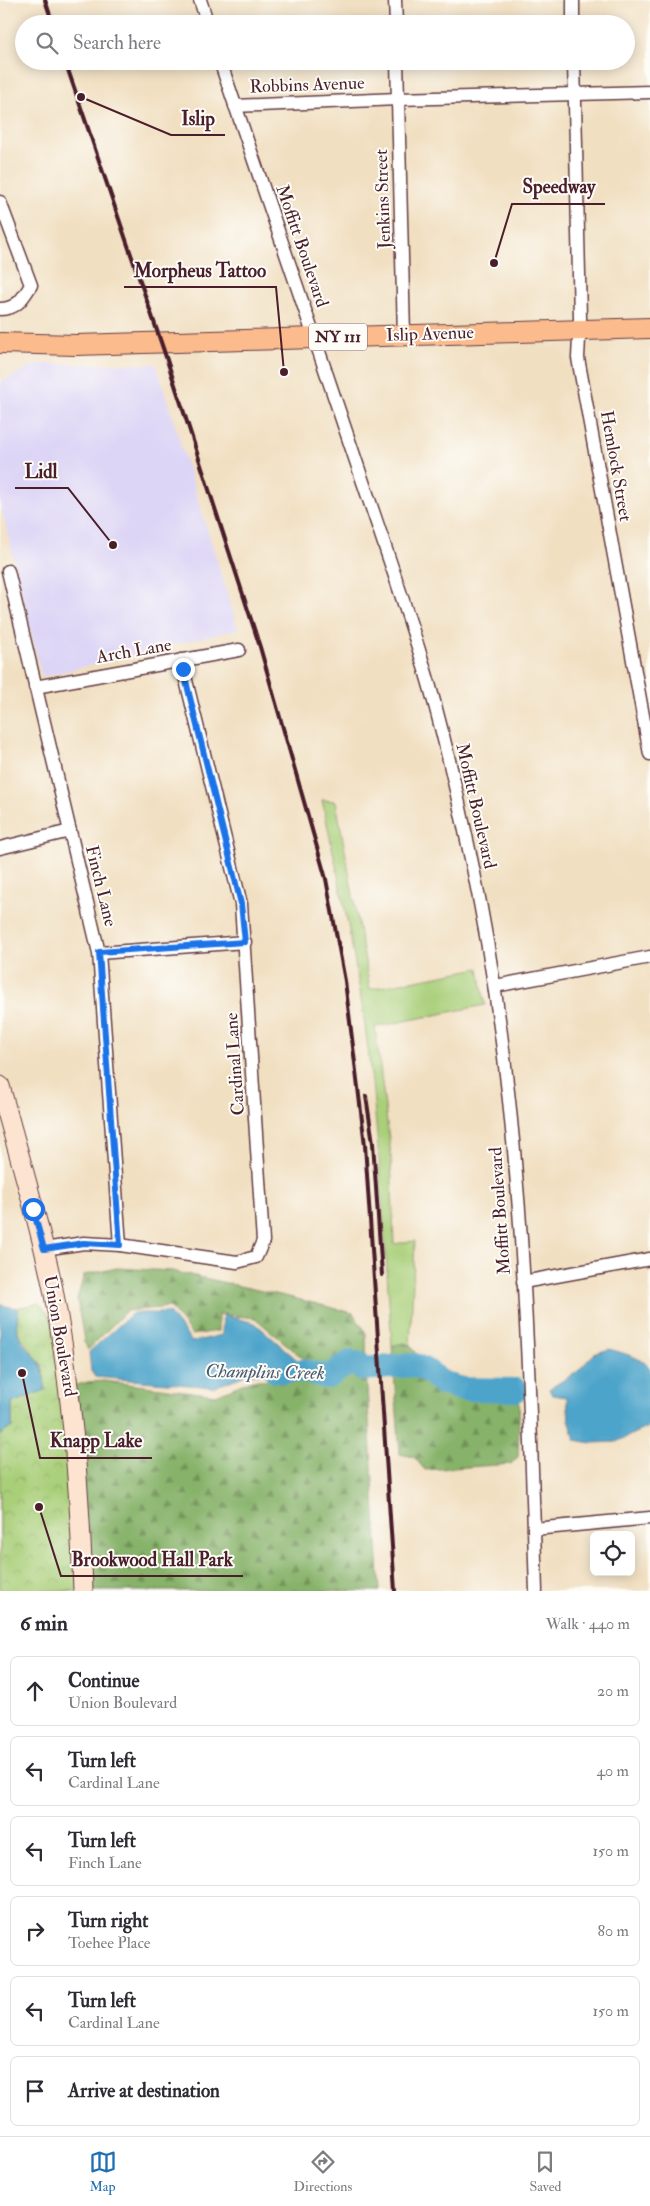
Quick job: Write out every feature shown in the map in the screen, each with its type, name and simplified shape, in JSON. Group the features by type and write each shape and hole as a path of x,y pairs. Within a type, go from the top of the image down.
{"main road":[{"name":"Islip Avenue","path":"0,343 76,345 650,328"},
{"name":"Union Boulevard","path":"0,1086 44,1249 63,1344 76,1438 84,1591"}],"street":[{"path":"200,0 205,15"},
{"path":"395,0 396,15"},
{"path":"573,0 573,15"},
{"name":"Moffitt Boulevard","path":"223,70 423,663 473,870 495,986 507,1072 522,1282 536,1591"},
{"name":"Jenkins Street","path":"397,70 404,335"},
{"name":"Hemlock Street","path":"574,70 578,358 650,754"},
{"name":"Robbins Avenue","path":"236,106 398,99 650,92"},
{"path":"0,204 31,285 19,303 8,309 0,309"},
{"name":"Finch Lane","path":"8,571 99,952 120,1245"},
{"name":"Arch Lane","path":"35,687 239,650"},
{"name":"Cardinal Lane","path":"44,1249 84,1243 120,1245 237,1262 256,1257 264,1241 241,904 180,660"},
{"path":"0,848 70,831"},
{"path":"99,952 245,942"},
{"path":"495,986 650,957"},
{"path":"522,1282 650,1259"},
{"path":"534,1529 650,1518"}],"shaded area":[{"path":"37,364 156,364 238,629 42,677 0,502 0,382"}],"green space":[{"path":"322,800 336,801 370,989 479,968 485,1005 375,1027 391,1155 394,1244 415,1241 410,1345 404,1343 392,1346 369,1053 354,958"},
{"path":"117,1268 172,1271 353,1313 366,1333 367,1389 380,1591 0,1591 0,1443 46,1393 88,1382 104,1381 216,1395 252,1380 309,1379 311,1365 255,1318 218,1314 218,1331 192,1335 170,1307 126,1311 88,1350 84,1341 77,1299 84,1275"},
{"path":"39,1303 59,1327 83,1591 0,1591 0,1435 12,1427 12,1403 45,1390 43,1368 18,1332 18,1308"},
{"path":"404,1343 410,1345 419,1358 454,1375 478,1381 520,1384 518,1457 511,1464 425,1470 414,1457 400,1454 392,1346"}],"water":[{"path":"0,1305 18,1308 18,1333 27,1348 40,1363 45,1390 12,1403 12,1427 0,1435"},
{"path":"133,1313 169,1313 192,1342 222,1335 223,1315 255,1323 311,1372 248,1374 214,1387 95,1377 91,1371 89,1352"},
{"path":"609,1349 637,1358 650,1368 650,1426 616,1442 592,1443 575,1440 569,1419 567,1397 552,1395 549,1389 577,1372 594,1354"}],"waterway":[{"name":"Champlins Creek","path":"276,1371 304,1371 328,1377 350,1362 359,1364 362,1369 415,1365 429,1372 442,1383 462,1389 516,1390"}],"railway":[{"path":"45,0 50,15"},
{"path":"68,70 164,351 260,647 326,879 345,981 365,1145 395,1591"},
{"path":"366,1096 373,1143 382,1275"}],"place":[{"name":"Islip","path":"81,97"},
{"name":"Speedway","path":"494,263"},
{"name":"Morpheus Tattoo","path":"284,372"},
{"name":"Lidl","path":"113,545"},
{"name":"Knapp Lake","path":"22,1373"},
{"name":"Brookwood Hall Park","path":"39,1507"}],"route":[{"path":"33,1209 44,1249 84,1243 120,1245 99,952 245,942 241,904 183,669"}]}
